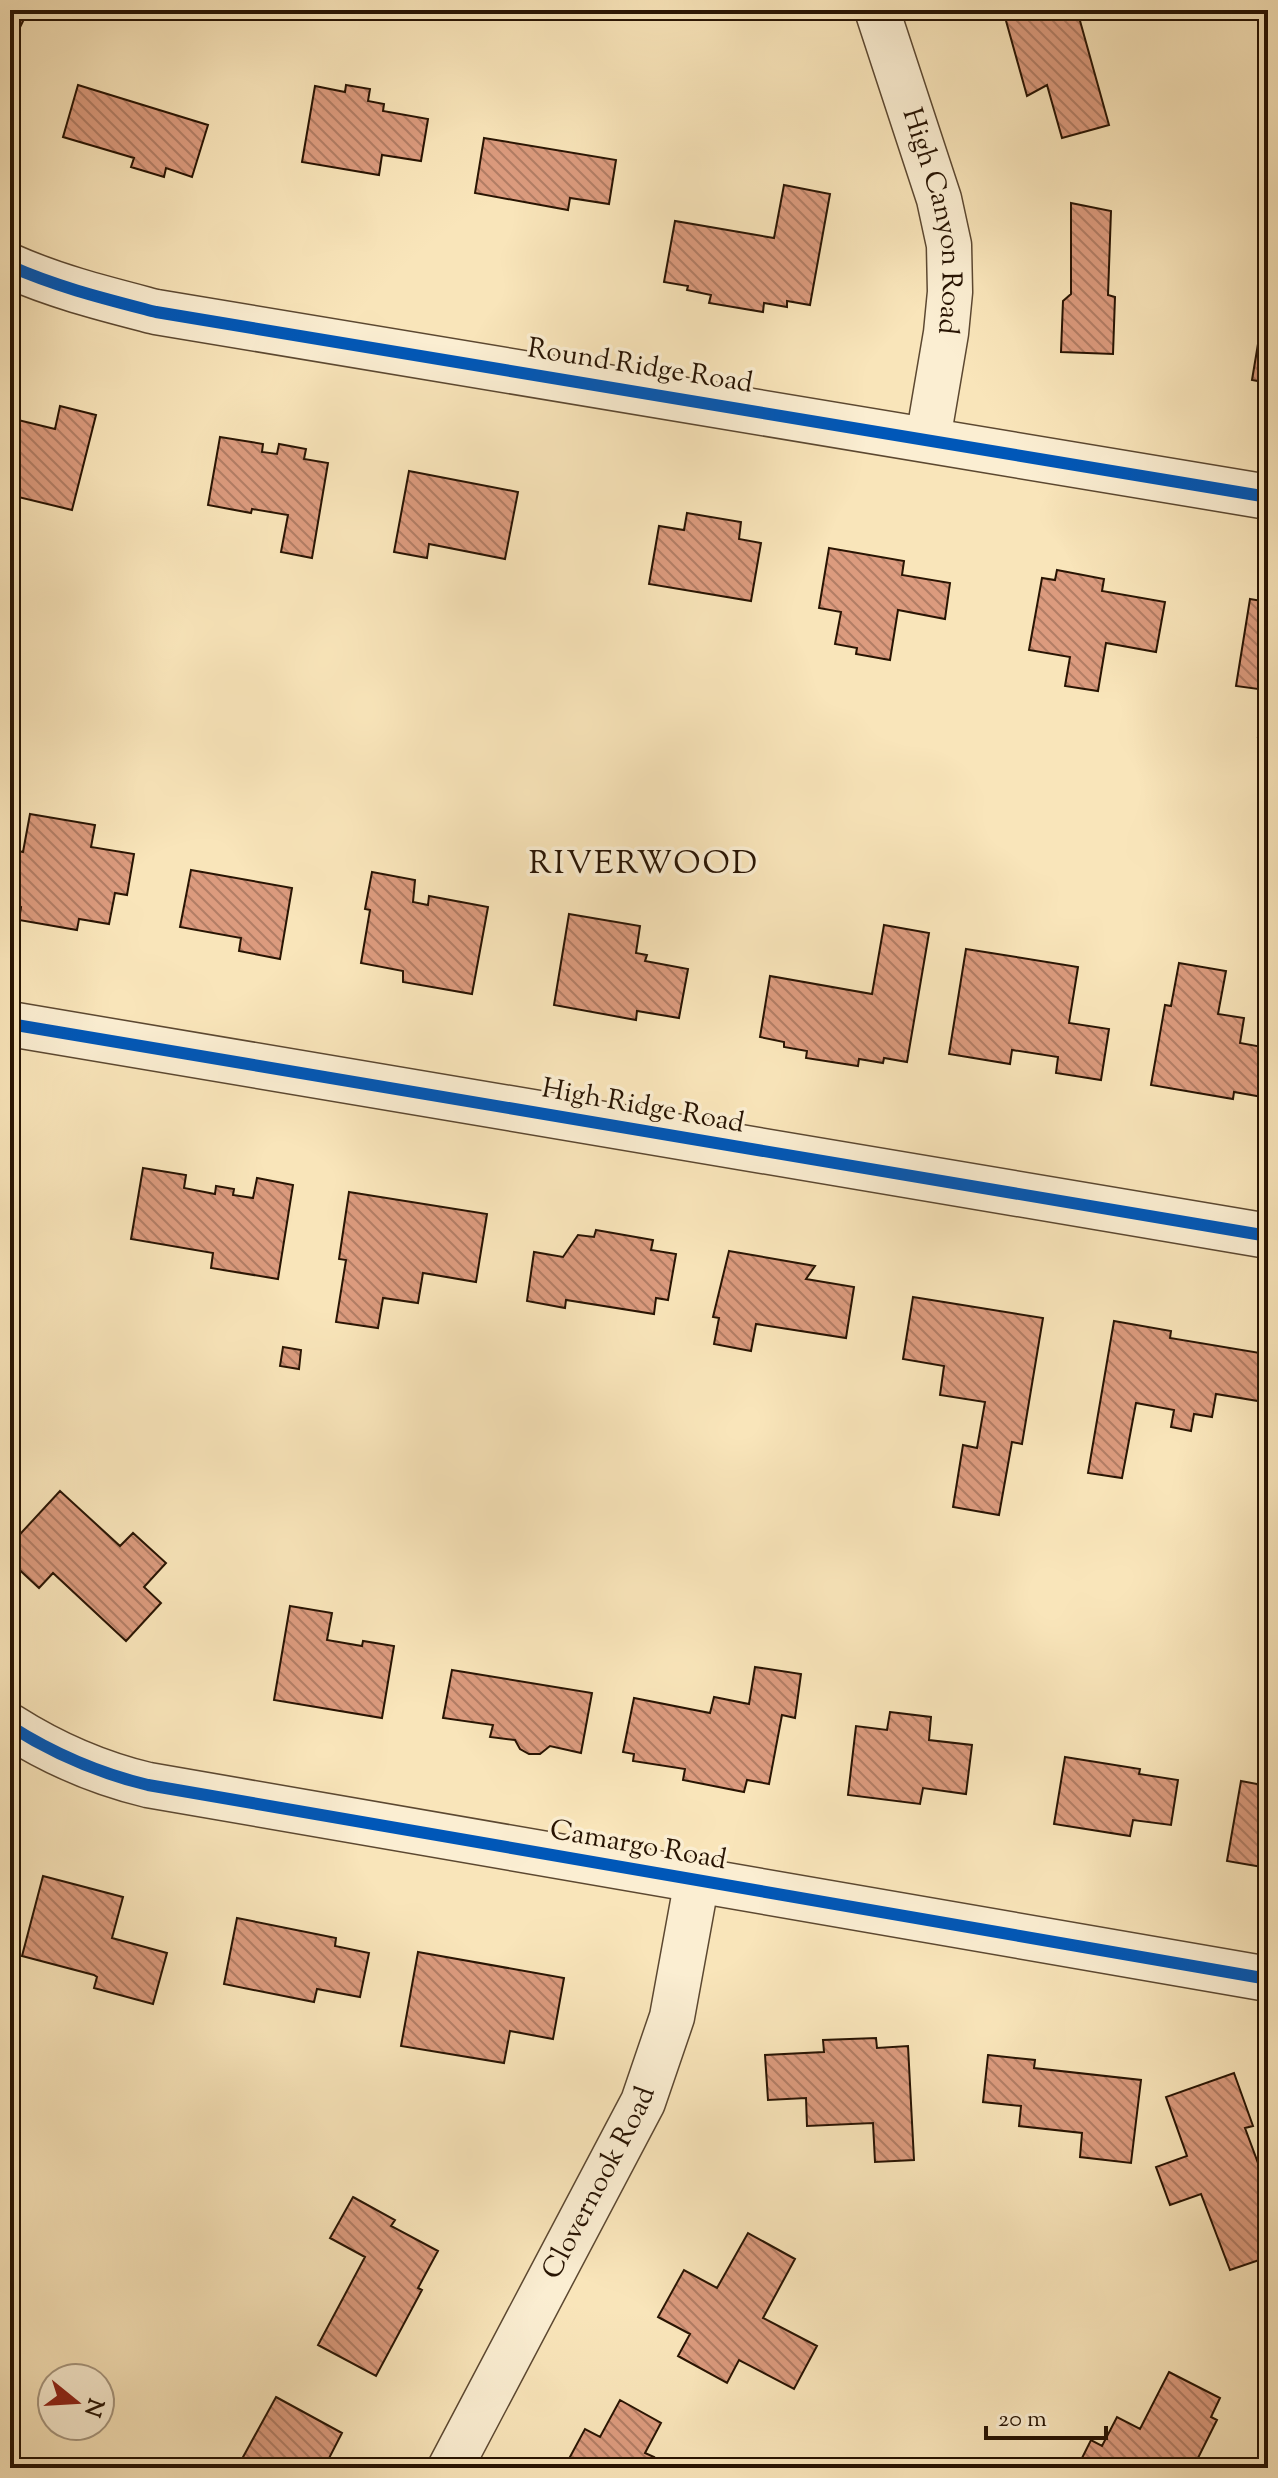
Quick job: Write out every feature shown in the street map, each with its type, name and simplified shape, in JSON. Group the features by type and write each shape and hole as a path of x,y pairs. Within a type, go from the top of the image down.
{"street":[{"name":"High Canyon Road","path":"877,10 939,199 949,245 950,292 946,333 928,439"},
{"name":"Round Ridge Road","path":"10,266 83,294 156,312 1268,497"},
{"name":"High Ridge Road","path":"10,1024 1268,1236"},
{"name":"Camargo Road","path":"10,1726 73,1761 112,1776 148,1785 1268,1979"},
{"name":"Clovernook Road","path":"450,2468 643,2102 672,2017 697,1880"}],"building":[{"path":"10,10 25,17 10,48"},
{"path":"1003,10 1077,10 1109,125 1062,138 1047,85 1027,96"},
{"path":"78,85 208,125 192,177 166,168 164,177 131,167 134,158 63,137"},
{"path":"346,85 370,89 368,101 384,104 383,111 428,119 421,161 382,155 379,175 302,162 315,86 345,92"},
{"path":"484,138 616,160 609,204 570,198 568,210 475,193"},
{"path":"784,185 830,194 810,305 787,301 787,307 764,303 763,312 709,303 711,295 687,290 688,286 664,282 675,221 774,238"},
{"path":"1071,203 1111,211 1108,295 1115,297 1113,354 1061,352 1063,301 1071,294"},
{"path":"1268,284 1268,383 1252,380"},
{"path":"60,406 96,415 72,510 10,495 10,418 55,429"},
{"path":"220,437 263,444 262,452 277,454 279,444 306,449 304,459 328,463 312,558 281,552 288,515 252,509 251,513 208,505"},
{"path":"409,471 518,492 505,559 429,544 427,558 394,552"},
{"path":"687,513 741,522 739,539 761,543 751,601 649,584 659,526 684,530"},
{"path":"829,548 904,561 902,575 950,583 945,619 898,610 890,660 856,654 857,648 835,644 841,612 819,608"},
{"path":"1057,570 1104,579 1102,591 1165,602 1156,652 1106,643 1098,691 1065,686 1070,657 1029,650 1042,578 1055,580"},
{"path":"1250,599 1268,602 1268,738 1258,737 1266,690 1236,686"},
{"path":"30,814 95,825 91,847 134,854 127,895 115,893 109,924 79,919 77,930 19,920 21,907 10,905 10,849 23,852"},
{"path":"191,870 292,888 280,959 239,951 241,938 180,927"},
{"path":"372,872 415,880 413,902 428,905 429,896 488,907 472,994 403,982 403,971 361,963 370,910 365,909"},
{"path":"569,914 640,926 636,953 647,955 645,961 688,969 679,1018 637,1011 636,1020 554,1005"},
{"path":"884,925 929,933 907,1062 884,1058 883,1063 859,1059 858,1066 806,1058 807,1051 784,1047 784,1042 760,1037 770,976 872,994"},
{"path":"966,949 1078,967 1069,1023 1109,1029 1101,1080 1056,1073 1058,1057 1012,1050 1010,1064 949,1054"},
{"path":"1179,963 1226,971 1218,1014 1244,1018 1240,1043 1268,1048 1268,1098 1234,1092 1233,1099 1151,1085 1165,1005 1171,1006"},
{"path":"143,1168 186,1175 184,1188 215,1194 216,1186 234,1189 233,1195 253,1198 257,1178 293,1185 278,1279 211,1268 213,1253 131,1239"},
{"path":"349,1192 487,1214 476,1282 423,1273 418,1303 383,1298 378,1328 336,1322 346,1260 339,1259"},
{"path":"596,1230 653,1240 651,1250 676,1254 668,1300 656,1298 654,1314 566,1300 565,1308 527,1301 534,1252 563,1257 578,1235 594,1237"},
{"path":"729,1251 815,1266 806,1279 854,1287 846,1338 756,1324 751,1351 714,1344 719,1318 713,1317"},
{"path":"913,1297 1043,1318 1022,1444 1012,1442 999,1515 953,1507 963,1445 977,1448 985,1402 940,1395 944,1366 903,1359"},
{"path":"1114,1321 1171,1331 1170,1338 1266,1354 1258,1401 1216,1394 1212,1417 1194,1414 1191,1431 1171,1427 1174,1410 1136,1403 1122,1478 1088,1473"},
{"path":"283,1347 301,1350 299,1369 280,1366"},
{"path":"60,1491 120,1546 133,1533 166,1563 144,1587 161,1603 126,1641 53,1573 39,1588 10,1561 10,1545"},
{"path":"290,1606 332,1613 327,1640 362,1646 363,1641 394,1646 382,1718 274,1700"},
{"path":"755,1667 801,1674 795,1718 782,1715 769,1784 747,1780 744,1792 683,1780 685,1769 633,1761 634,1754 623,1752 634,1698 710,1713 714,1697 749,1704"},
{"path":"452,1670 592,1693 581,1753 550,1746 540,1754 529,1754 520,1749 515,1740 490,1737 493,1725 443,1718"},
{"path":"890,1712 931,1717 929,1740 972,1745 966,1794 923,1788 920,1804 848,1795 856,1726 887,1730"},
{"path":"1065,1757 1140,1769 1139,1774 1178,1780 1171,1825 1133,1820 1130,1836 1054,1824"},
{"path":"1241,1781 1268,1786 1268,1868 1227,1861"},
{"path":"43,1876 123,1897 112,1938 167,1953 153,2004 94,1988 97,1977 94,1975 22,1956"},
{"path":"237,1918 336,1938 335,1946 369,1953 360,1997 317,1989 314,2002 224,1984"},
{"path":"418,1952 564,1978 553,2039 510,2031 504,2063 401,2046"},
{"path":"876,2038 877,2048 908,2046 914,2160 875,2162 873,2123 807,2126 806,2098 768,2100 765,2055 824,2052 823,2040"},
{"path":"988,2055 1035,2060 1034,2068 1141,2080 1131,2163 1080,2157 1082,2133 1019,2126 1021,2106 983,2102"},
{"path":"1234,2073 1253,2126 1245,2128 1268,2190 1268,2214 1262,2216 1268,2232 1268,2257 1230,2270 1201,2194 1170,2205 1156,2167 1187,2156 1166,2097"},
{"path":"353,2197 395,2220 391,2226 438,2251 418,2288 422,2290 376,2376 318,2345 365,2257 330,2238"},
{"path":"748,2233 795,2259 763,2318 817,2346 794,2389 739,2360 727,2383 678,2356 690,2334 658,2317 684,2270 717,2288"},
{"path":"1169,2372 1220,2398 1211,2417 1217,2420 1193,2468 1077,2468 1091,2440 1102,2446 1117,2417 1140,2429"},
{"path":"276,2397 342,2433 324,2468 237,2468"},
{"path":"620,2400 661,2423 645,2453 654,2457 648,2468 564,2468 585,2429 600,2437"}],"cycle path":[{"path":"10,266 64,286 156,312 1268,497"},
{"path":"10,1024 1268,1236"},
{"path":"10,1726 77,1762 148,1785 1268,1979"}],"district":[{"name":"RIVERWOOD","path":"644,865"}]}
